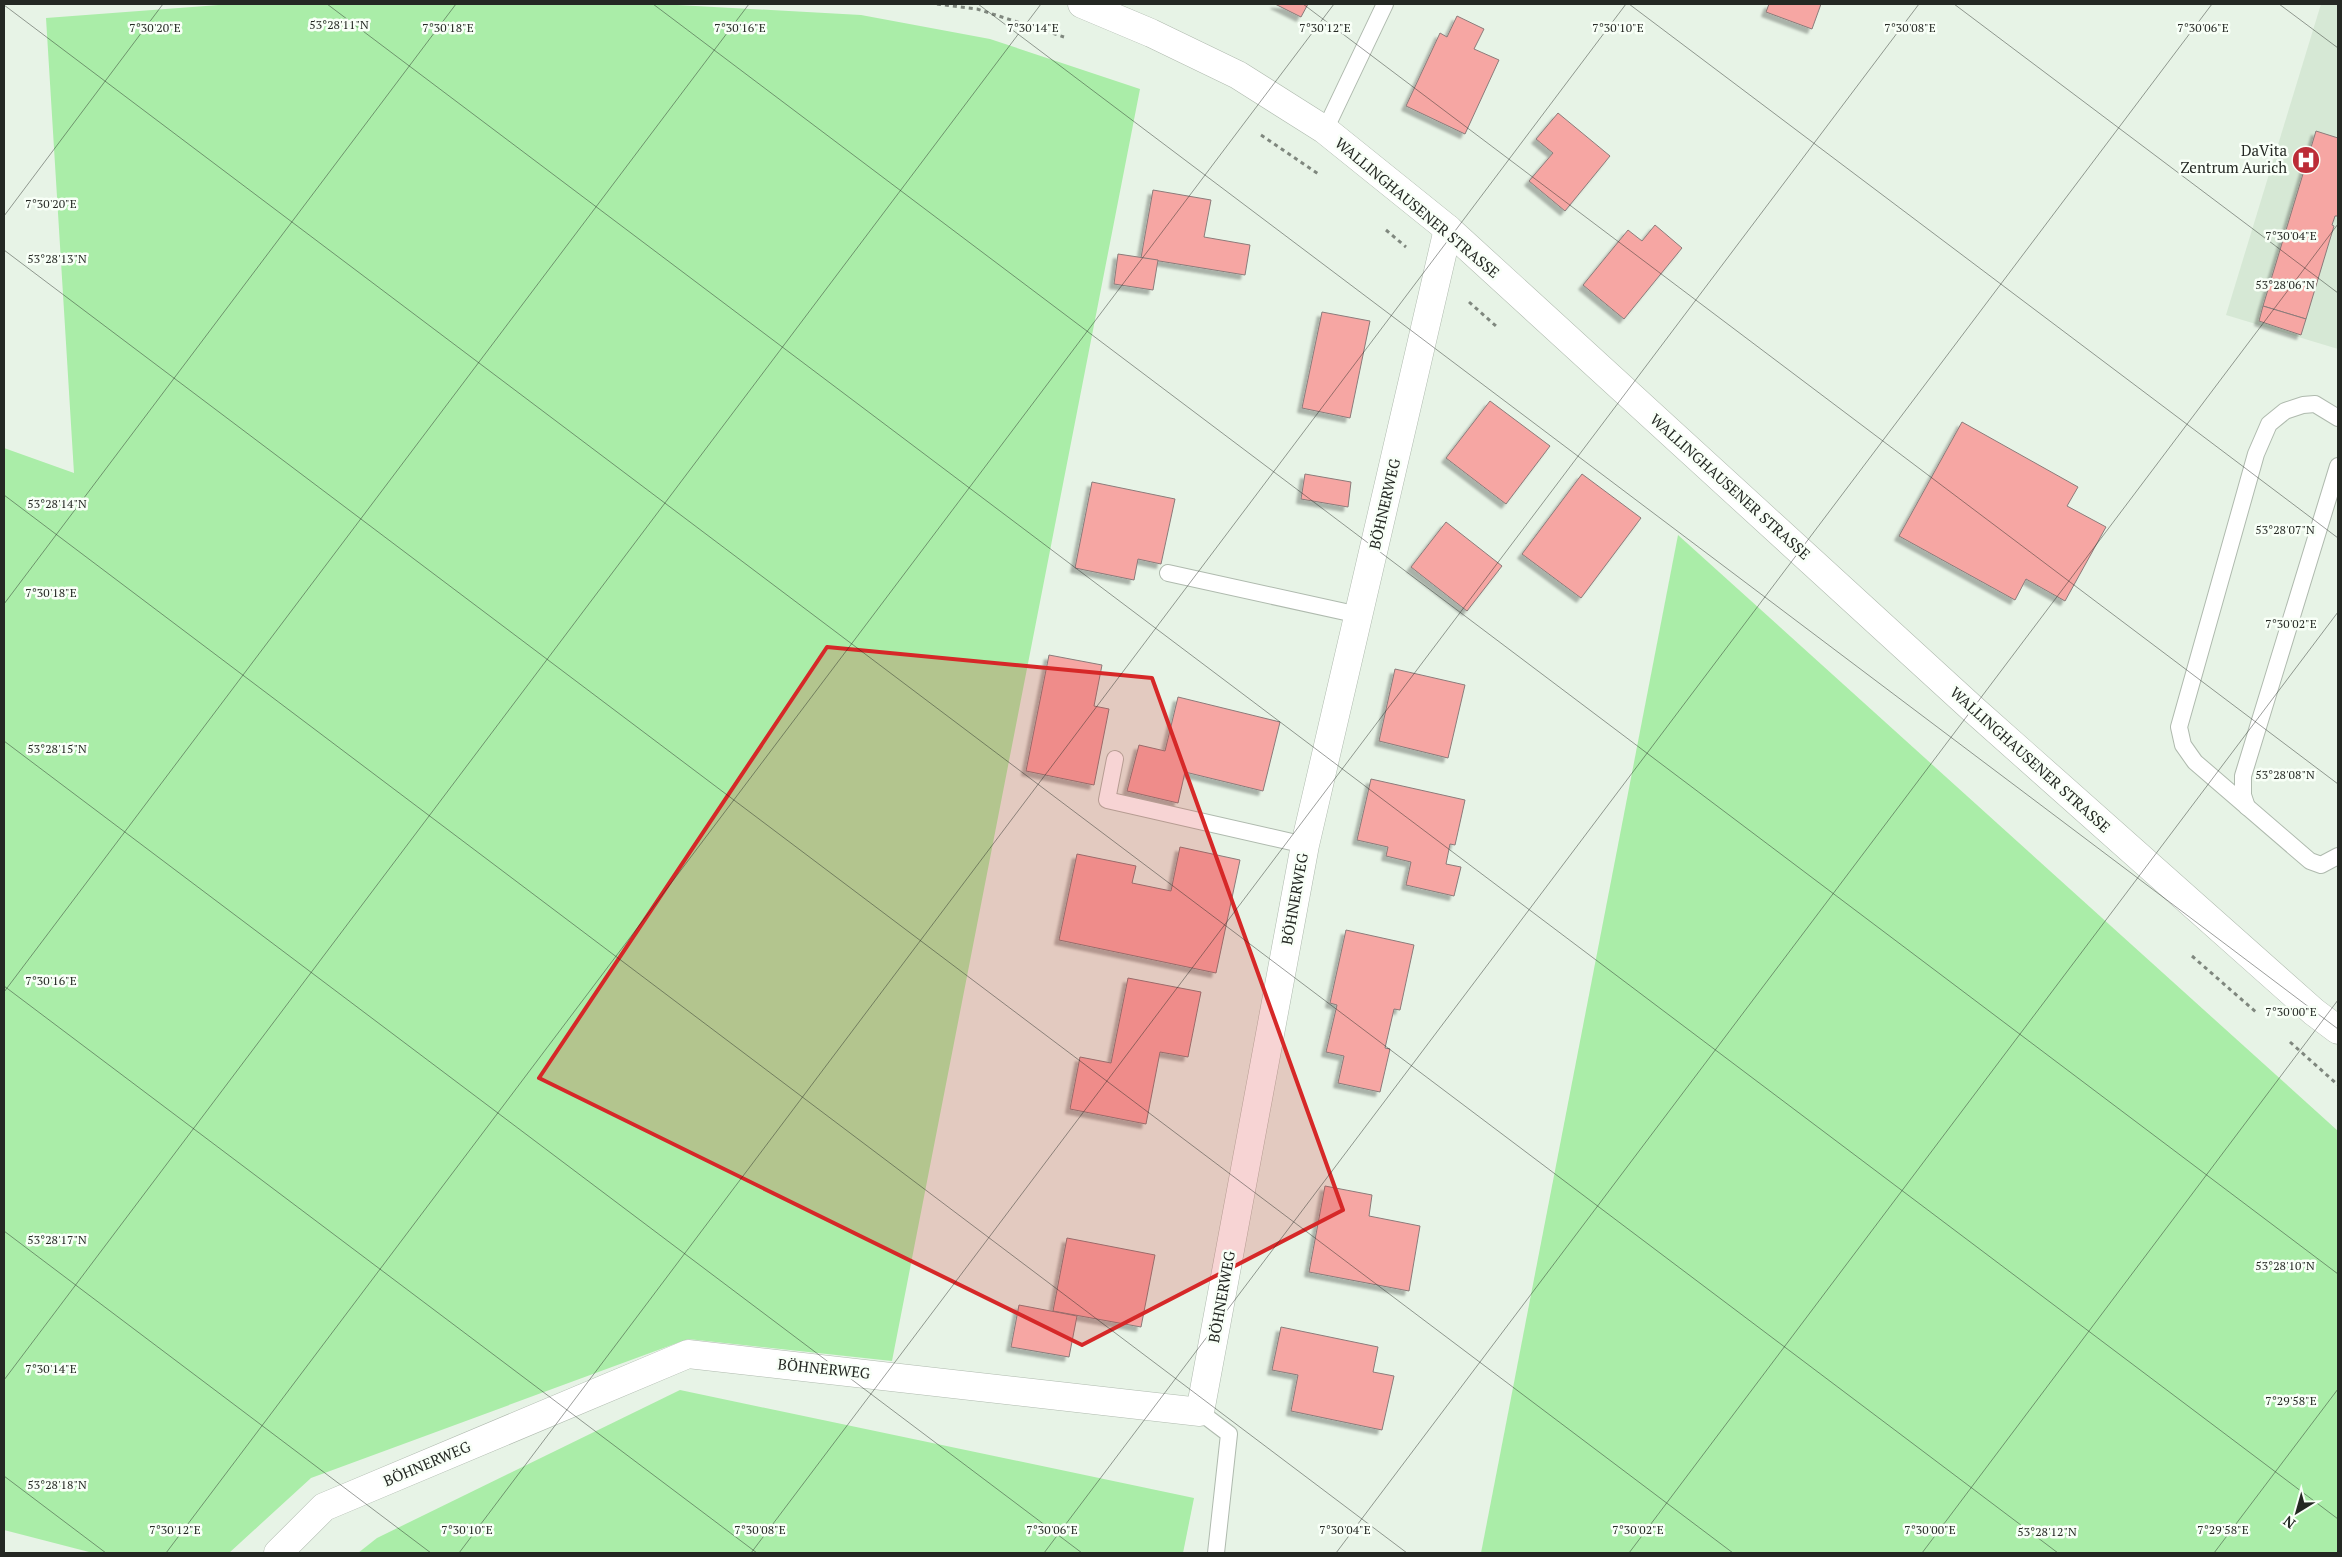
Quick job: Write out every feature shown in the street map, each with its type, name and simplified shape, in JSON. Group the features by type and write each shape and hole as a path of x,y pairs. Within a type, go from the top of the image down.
{"street":[{"name":"WALLINGHAUSENER STRASSE","path":"1082,4 1151,33 1238,75 1325,130 1448,229 1974,710 2314,1012 2338,1030"},
{"name":"BÖHNERWEG","path":"278,1553 324,1507 688,1354 1200,1412 1305,845 1448,229"}],"lane":[{"path":"1325,130 1385,4"},
{"path":"2338,418 2315,404 2303,405 2285,411 2269,424 2256,454 2179,727 2183,745 2195,762 2310,861 2321,865 2338,856"},
{"path":"2247,807 2243,795 2243,776 2338,466"},
{"path":"1168,573 1359,615"},
{"path":"1115,759 1107,800 1305,845"},
{"path":"1200,1412 1229,1434 1216,1553"}],"path":[{"path":"937,4 977,8 1069,39"},
{"path":"1259,134 1322,177"},
{"path":"1381,225 1439,274 1498,328"},
{"path":"2187,951 2259,1015"},
{"path":"2288,1041 2338,1085"}],"highlighted area":[{"path":"827,647 1152,678 1343,1210 1082,1345 539,1078"}],"shaded area":[{"name":"DaVita Zentrum Aurich","path":"2321,4 2338,4 2338,349 2226,315"}],"green space":[{"path":"232,4 659,4 861,15 990,39 1140,89 892,1361 688,1339 311,1478 229,1553 93,1553 4,1530 4,448 74,473 46,18"},
{"path":"1678,535 2338,1131 2338,1553 1481,1553"},
{"path":"680,1390 1194,1498 1183,1553 358,1553 377,1538"}],"building":[{"path":"1275,4 1308,4 1301,17"},
{"path":"1769,4 1821,4 1812,29 1766,12"},
{"path":"1457,16 1484,29 1474,49 1499,60 1465,134 1406,106 1440,33 1447,37"},
{"path":"1558,113 1610,156 1565,211 1529,181 1553,153 1536,139"},
{"path":"2316,131 2338,138 2338,216 2335,216 2332,225 2334,226 2306,319 2263,306"},
{"path":"1153,190 1211,200 1204,237 1250,245 1245,275 1141,258"},
{"path":"1655,225 1682,248 1624,319 1583,285 1628,230 1642,241"},
{"path":"1118,254 1158,260 1153,290 1114,284"},
{"path":"2263,306 2306,319 2301,335 2259,321"},
{"path":"1322,312 1370,321 1350,418 1302,408"},
{"path":"1490,401 1550,446 1506,504 1446,458"},
{"path":"1962,422 2078,487 2067,506 2106,527 2065,601 2026,579 2015,600 1899,536"},
{"path":"1305,474 1351,482 1348,507 1301,499"},
{"path":"1582,474 1641,518 1581,598 1522,554"},
{"path":"1092,482 1175,499 1161,564 1138,559 1134,580 1075,568"},
{"path":"1446,522 1502,566 1467,611 1411,567"},
{"path":"1049,655 1102,665 1094,706 1109,709 1094,785 1026,771"},
{"path":"1395,669 1465,685 1448,758 1379,741"},
{"path":"1178,697 1280,722 1263,791 1185,772 1178,803 1127,791 1139,745 1165,751"},
{"path":"1371,779 1465,800 1455,845 1450,844 1446,864 1461,867 1454,896 1406,885 1411,862 1386,856 1388,847 1357,840"},
{"path":"1180,847 1240,860 1216,973 1059,940 1077,854 1136,866 1132,883 1171,891"},
{"path":"1346,930 1414,945 1400,1010 1394,1009 1385,1048 1390,1049 1380,1092 1338,1083 1344,1056 1326,1052 1337,1005 1330,1003"},
{"path":"1128,978 1201,992 1188,1057 1160,1052 1146,1124 1070,1109 1080,1057 1111,1063"},
{"path":"1325,1186 1372,1195 1369,1216 1420,1226 1409,1291 1309,1272"},
{"path":"1067,1238 1155,1255 1141,1327 1053,1311"},
{"path":"1019,1305 1077,1316 1069,1357 1011,1347"},
{"path":"1281,1327 1378,1347 1373,1372 1394,1376 1382,1430 1291,1411 1298,1375 1272,1370"}],"place":[{"name":"DaVita Zentrum Aurich","path":"2306,160"}]}
